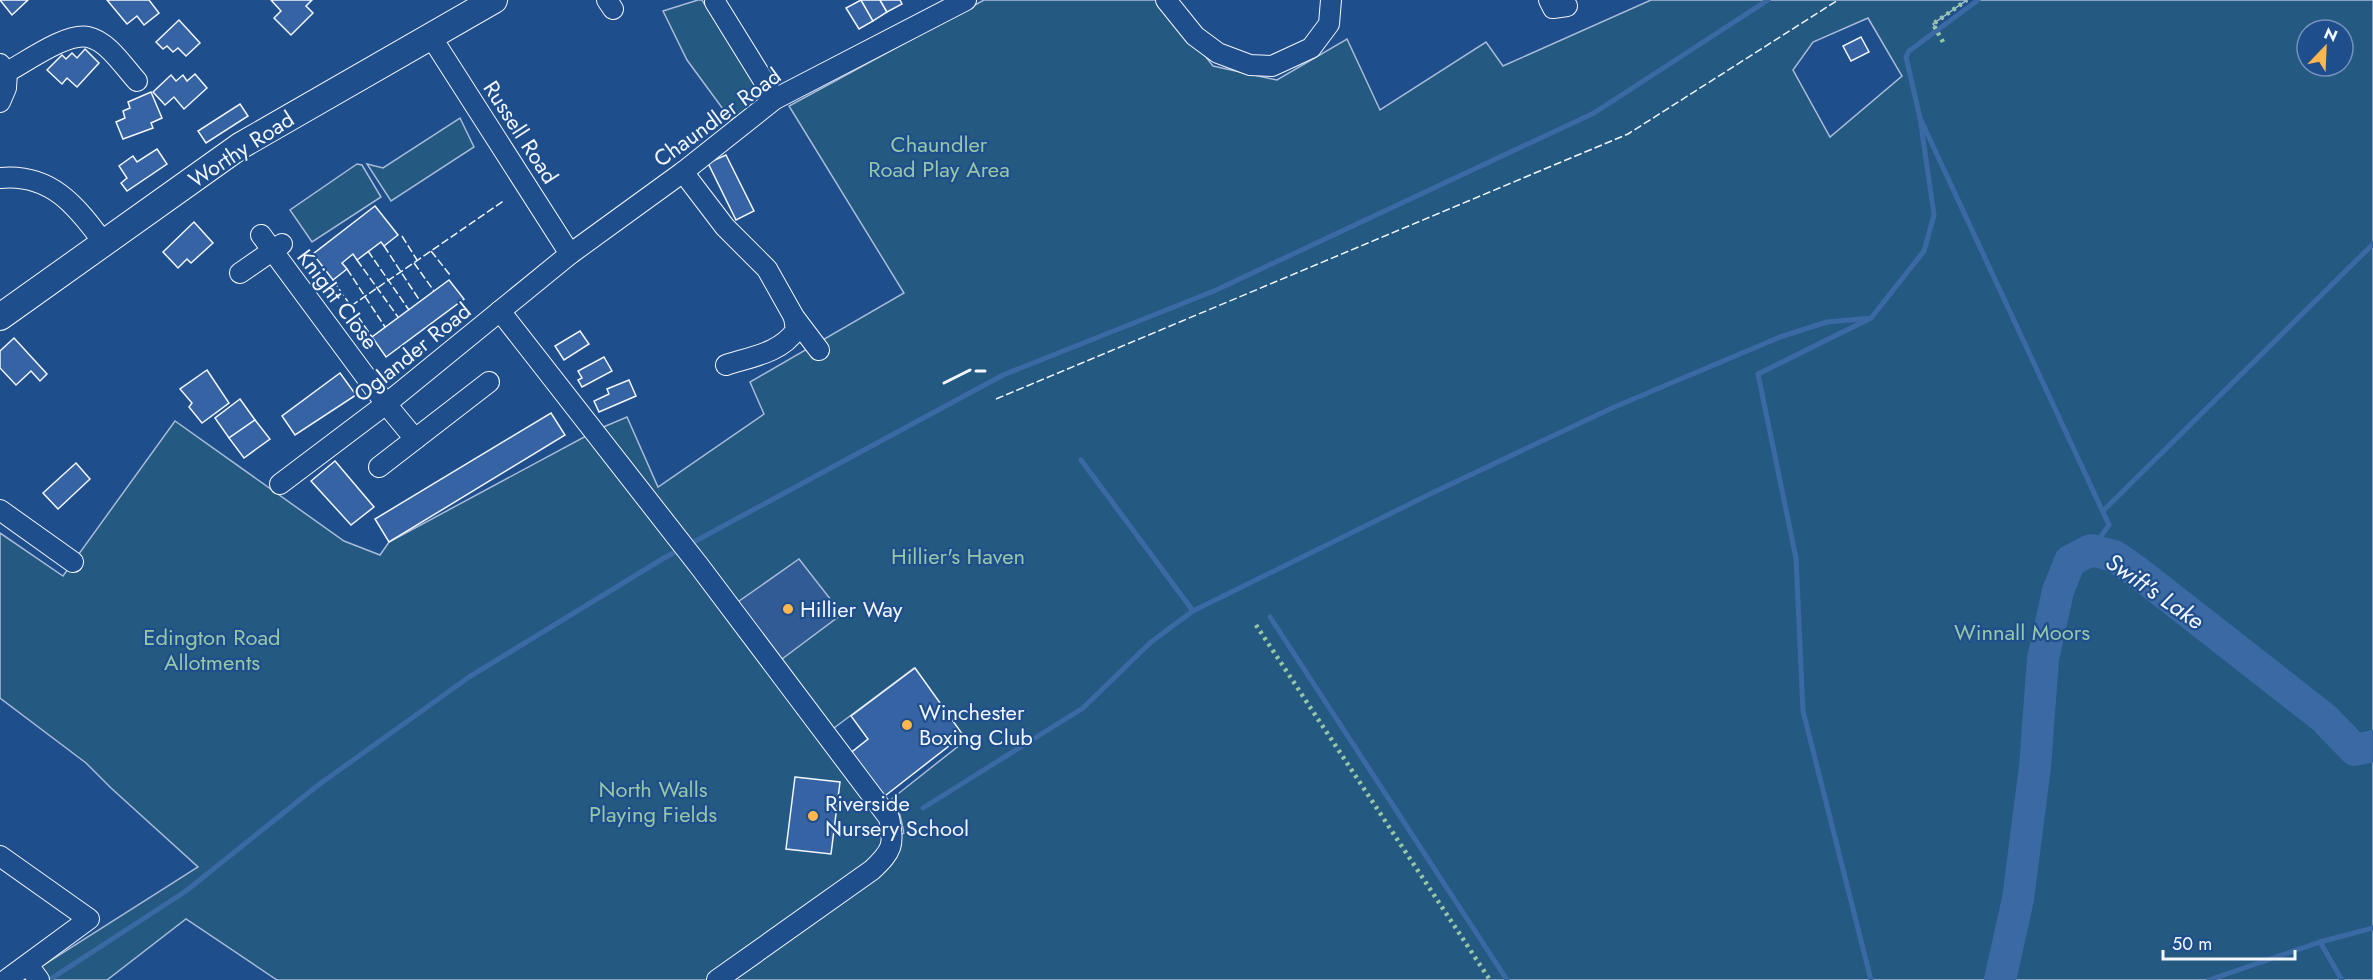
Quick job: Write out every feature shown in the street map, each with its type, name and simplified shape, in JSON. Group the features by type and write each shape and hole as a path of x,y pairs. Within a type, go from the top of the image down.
{"main road":[{"name":"Worthy Road","path":"0,317 240,146 494,0"}],"street":[{"name":"Chaundler Road","path":"570,254 683,171 775,99 966,0"},
{"path":"1166,0 1196,36 1218,53 1250,65 1272,66 1311,48 1329,24 1331,0"},
{"path":"1549,0 1553,8 1568,6"},
{"path":"716,2 775,99"},
{"name":"Russell Road","path":"430,35 570,254"},
{"path":"0,102 6,88 3,68 77,36 90,37 100,43 136,81"},
{"path":"683,171 725,227 767,269 794,317 819,350"},
{"path":"0,178 33,180 53,189 79,209 103,242"},
{"name":"Knight Close","path":"240,273 272,243 386,404 415,439"},
{"name":"Oglander Road","path":"280,484 386,404 570,254"},
{"path":"500,311 700,567 889,818 893,839 888,855 872,870 717,980"},
{"path":"726,364 777,348 790,339 796,330 794,317"},
{"path":"379,467 489,382"},
{"path":"0,510 73,562"},
{"path":"0,856 89,919 34,972 6,980"}],"green space":[{"path":"702,0 759,90 755,104 731,120 687,60 663,11"},
{"path":"984,0 1161,0 1213,66 1277,80 1347,39 1380,110 1486,42 1503,66 1651,0 1967,0 1933,24 1937,30 1978,0 2373,0 2373,980 277,980 186,919 107,980 20,980 198,867 86,763 0,698 0,533 63,576 175,421 344,541 380,555 389,542 601,428 627,417 658,487 764,414 750,382 904,293 789,106","holes":["1868,18 1902,76 1830,137 1793,70 1813,42","711,565 735,604 830,731 914,668 966,740 889,801 900,815 904,833 894,839 700,567"]},
{"path":"460,118 474,147 391,201 367,164 383,168"},
{"path":"357,164 362,165 381,197 312,242 290,210"}],"shaded area":[{"name":"Hillier Way","path":"799,559 842,614 778,662 735,604"}],"building":[{"path":"0,0 28,0 12,15"},
{"path":"107,0 149,0 159,13 144,25 137,16 127,24"},
{"path":"271,0 312,0 306,6 313,13 291,35 274,18 281,11"},
{"path":"861,0 873,21 859,29 846,8"},
{"path":"861,0 880,0 887,12 873,21"},
{"path":"880,0 900,0 902,4 887,12"},
{"path":"179,20 200,43 186,56 178,48 173,52 167,46 163,49 156,42"},
{"path":"1861,37 1869,52 1851,61 1843,46"},
{"path":"85,49 99,63 77,87 67,78 62,84 47,70 62,55 66,59 72,53 77,58"},
{"path":"195,74 207,88 184,109 174,97 165,105 153,92 171,75 176,81 183,75 187,81"},
{"path":"151,92 162,118 151,123 153,128 123,139 116,122 125,118 123,111 130,108 128,102"},
{"path":"240,104 248,116 206,143 198,131"},
{"path":"157,149 167,164 127,191 121,183 127,178 119,166 133,156 137,162"},
{"path":"726,155 754,211 736,220 708,163"},
{"path":"375,206 398,235 384,246 381,242 357,260 353,254 342,263 347,269 333,280 313,254"},
{"path":"194,222 213,243 191,263 187,259 178,268 163,252"},
{"path":"449,280 464,299 386,357 372,337"},
{"path":"580,331 589,344 564,360 555,346"},
{"path":"14,338 47,374 40,381 31,371 16,385 0,368 0,351"},
{"path":"604,357 612,371 582,387 578,380 582,378 578,371"},
{"path":"207,370 229,403 202,423 189,407 192,403 180,389"},
{"path":"340,373 356,395 295,435 282,416"},
{"path":"629,380 636,396 599,412 594,401 609,394 607,389"},
{"path":"240,399 255,420 229,438 215,418"},
{"path":"551,413 565,435 389,542 375,519"},
{"path":"255,420 270,439 244,458 229,438"},
{"path":"335,461 374,507 351,525 311,481"},
{"path":"76,463 90,479 58,509 43,493"},
{"name":"Winchester Boxing Club","path":"915,668 963,735 881,799 848,755 868,739 851,716"},
{"name":"Riverside Nursery School","path":"795,777 840,782 831,854 786,849"}],"waterway":[{"path":"49,980 186,891 317,786 469,677 664,558 1003,375 1214,291 1594,113 1768,0"},
{"path":"1978,0 1909,51 1906,57 1920,118 2109,525 2091,550"},
{"path":"1871,980 1803,711 1796,558 1758,374 1871,318 1924,251 1934,215 1920,118"},
{"path":"2103,511 2373,244"},
{"path":"923,808 1083,708 1151,642 1193,611 1430,494 1612,408 1780,337 1827,322 1871,318"},
{"path":"1081,460 1193,611"},
{"name":"Swift's Lake","path":"2000,980 2018,899 2035,767 2043,659 2058,591 2070,561 2091,550 2114,556 2324,718 2355,750 2373,746"},
{"path":"1270,617 1507,980"},
{"path":"2209,980 2320,942 2373,928"},
{"path":"2320,942 2342,980"}],"hedge":[{"path":"1943,42 1933,24 1967,0"},
{"path":"1256,625 1490,980"}],"fence":[{"path":"996,399 1628,134 1838,0"},
{"path":"351,306 505,200"},
{"path":"402,236 417,260"},
{"path":"384,246 420,301"},
{"path":"368,251 409,310"},
{"path":"431,251 450,275"},
{"path":"357,260 398,317"},
{"path":"414,263 434,291"},
{"path":"347,269 385,327"},
{"path":"333,280 372,337"}],"wall":[{"path":"944,383 970,370"},
{"path":"976,371 985,371"}],"place":[{"name":"Hillier Way","path":"788,609"},
{"name":"Winchester Boxing Club","path":"907,725"},
{"name":"Riverside Nursery School","path":"813,816"}],"park label":[{"name":"Chaundler Road Play Area","path":"939,156"},
{"name":"Hillier's Haven","path":"958,556"},
{"name":"Winnall Moors","path":"2022,632"},
{"name":"Edington Road Allotments","path":"212,650"},
{"name":"North Walls Playing Fields","path":"653,802"}]}
